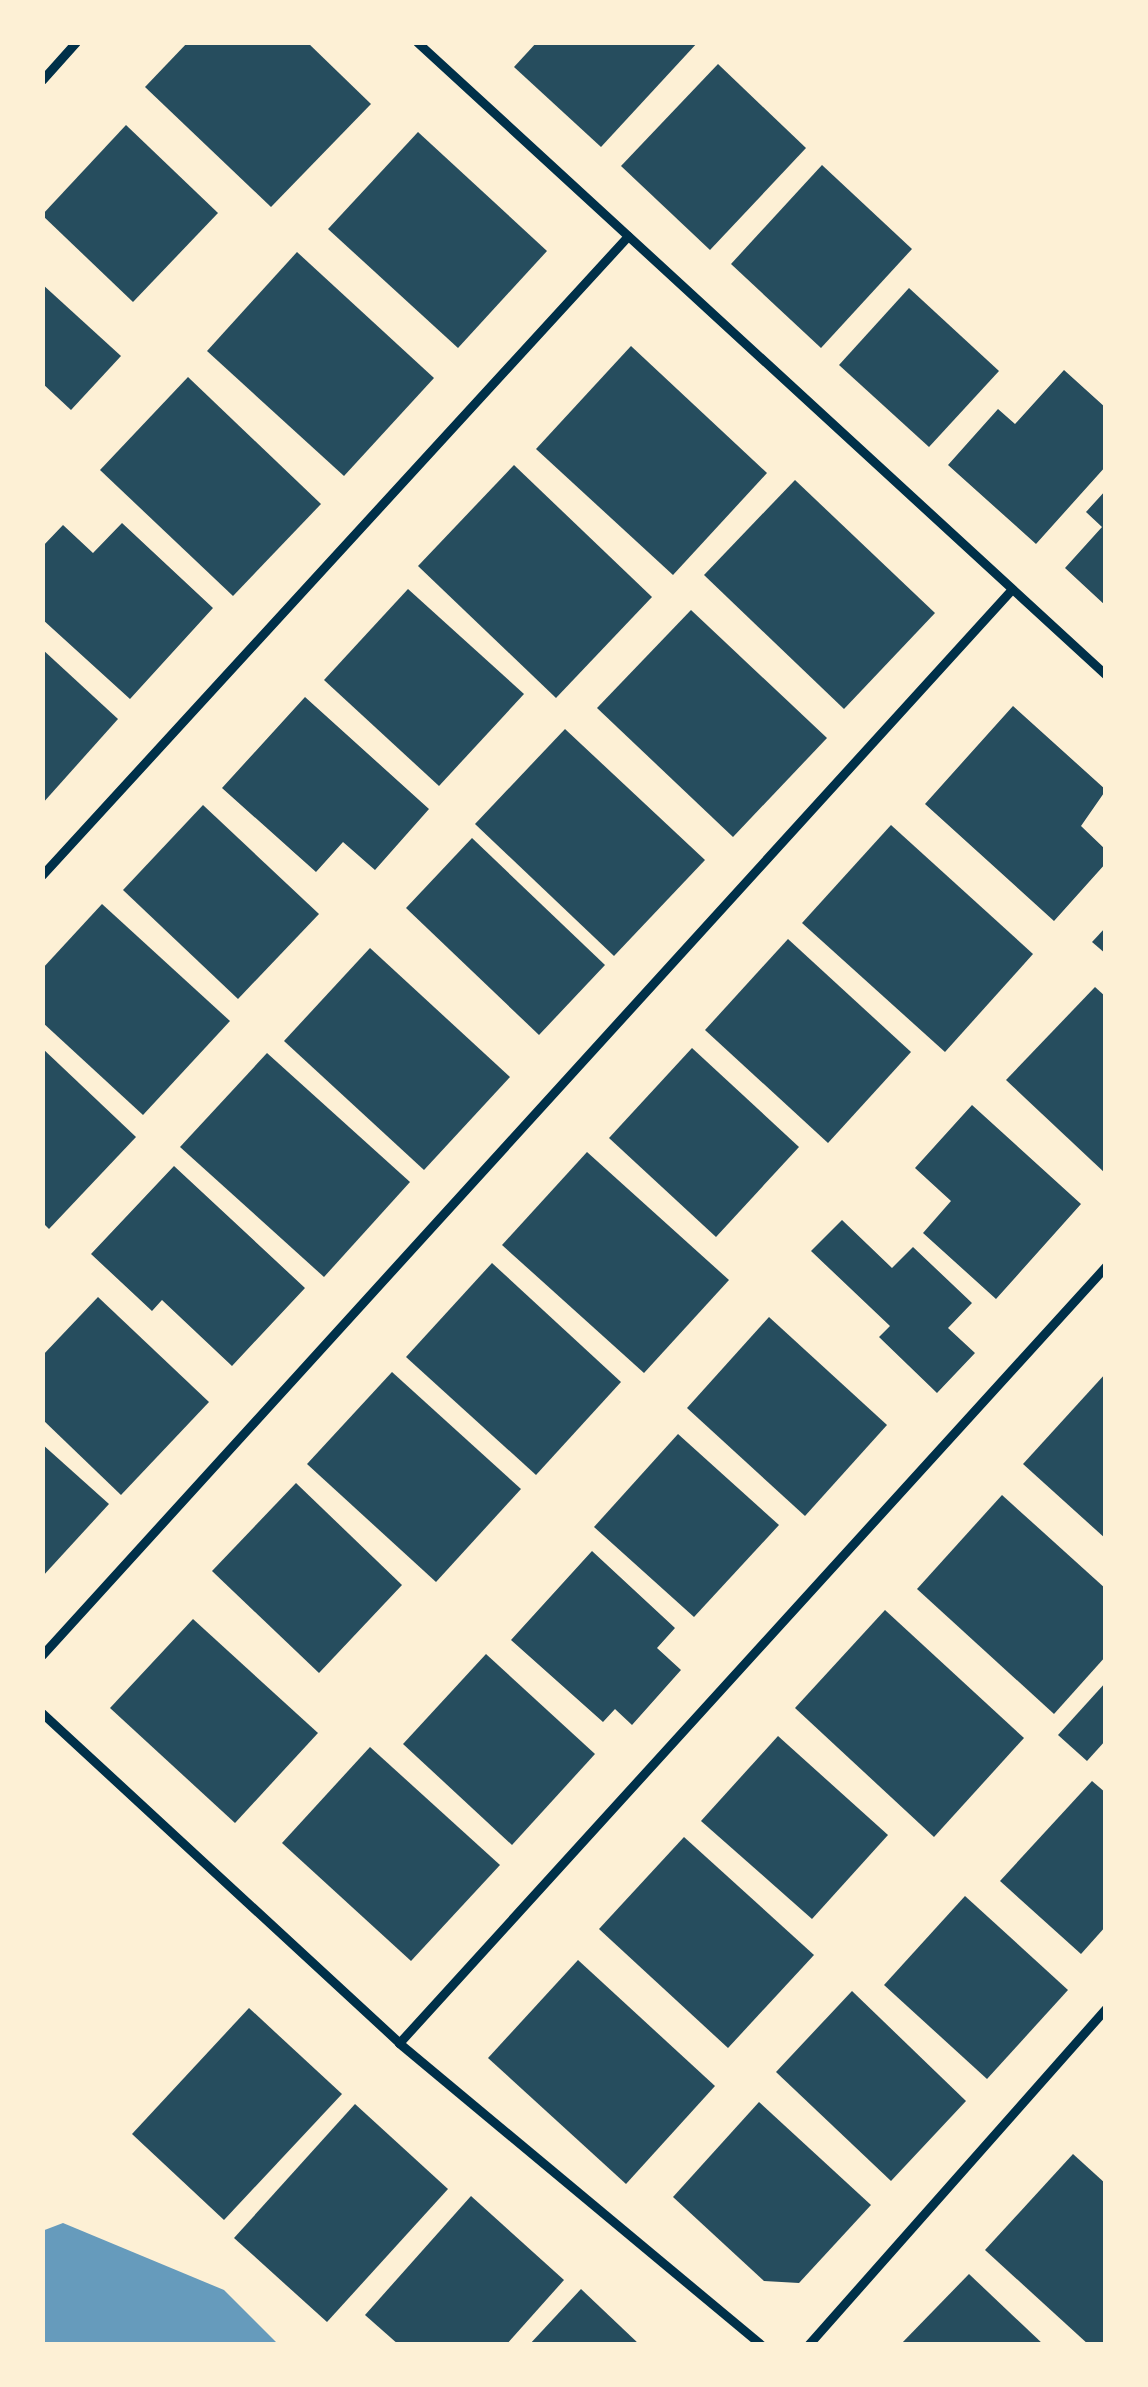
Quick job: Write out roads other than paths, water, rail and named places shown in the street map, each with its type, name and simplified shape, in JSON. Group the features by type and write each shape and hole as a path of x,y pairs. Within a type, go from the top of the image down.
{"lane":[{"path":"42,80 76,42"},
{"path":"417,42 1106,675"},
{"path":"42,874 628,236"},
{"path":"42,1655 1012,589"},
{"path":"399,2044 1106,1266"},
{"path":"42,1713 399,2044 762,2345"},
{"path":"808,2345 1106,2008"}],"water":[{"path":"63,2223 224,2290 279,2345 42,2345 42,2231"}]}
